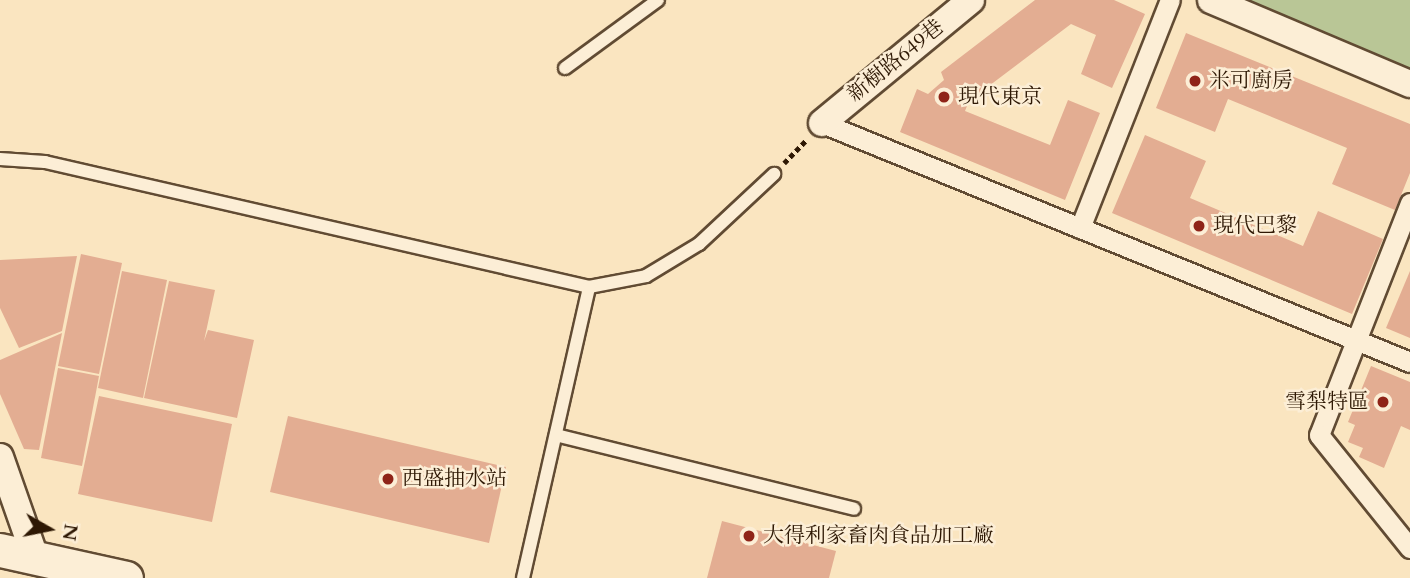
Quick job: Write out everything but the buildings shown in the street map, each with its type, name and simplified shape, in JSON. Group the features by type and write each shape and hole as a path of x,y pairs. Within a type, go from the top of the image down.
{"street":[{"name":"新樹路649巷","path":"822,123 971,0"},
{"path":"1080,228 1170,0"},
{"path":"1211,0 1410,84"},
{"path":"822,123 1410,362"},
{"path":"1410,203 1319,435 1410,548"},
{"path":"0,457 34,557"},
{"path":"0,550 126,578"}],"lane":[{"path":"565,68 657,0"},
{"path":"0,159 45,162 589,287 646,276 699,244 774,174"},
{"path":"523,578 589,287"},
{"path":"556,435 854,509"}],"path":[{"path":"774,174 822,123"}],"green space":[{"path":"1235,0 1410,0 1410,72"}],"place":[{"name":"米可廚房","path":"1195,81"},
{"name":"現代東京","path":"944,97"},
{"name":"現代巴黎","path":"1199,226"},
{"name":"雪梨特區","path":"1383,402"},
{"name":"西盛抽水站","path":"388,479"},
{"name":"大得利家畜肉食品加工廠","path":"749,536"}]}
